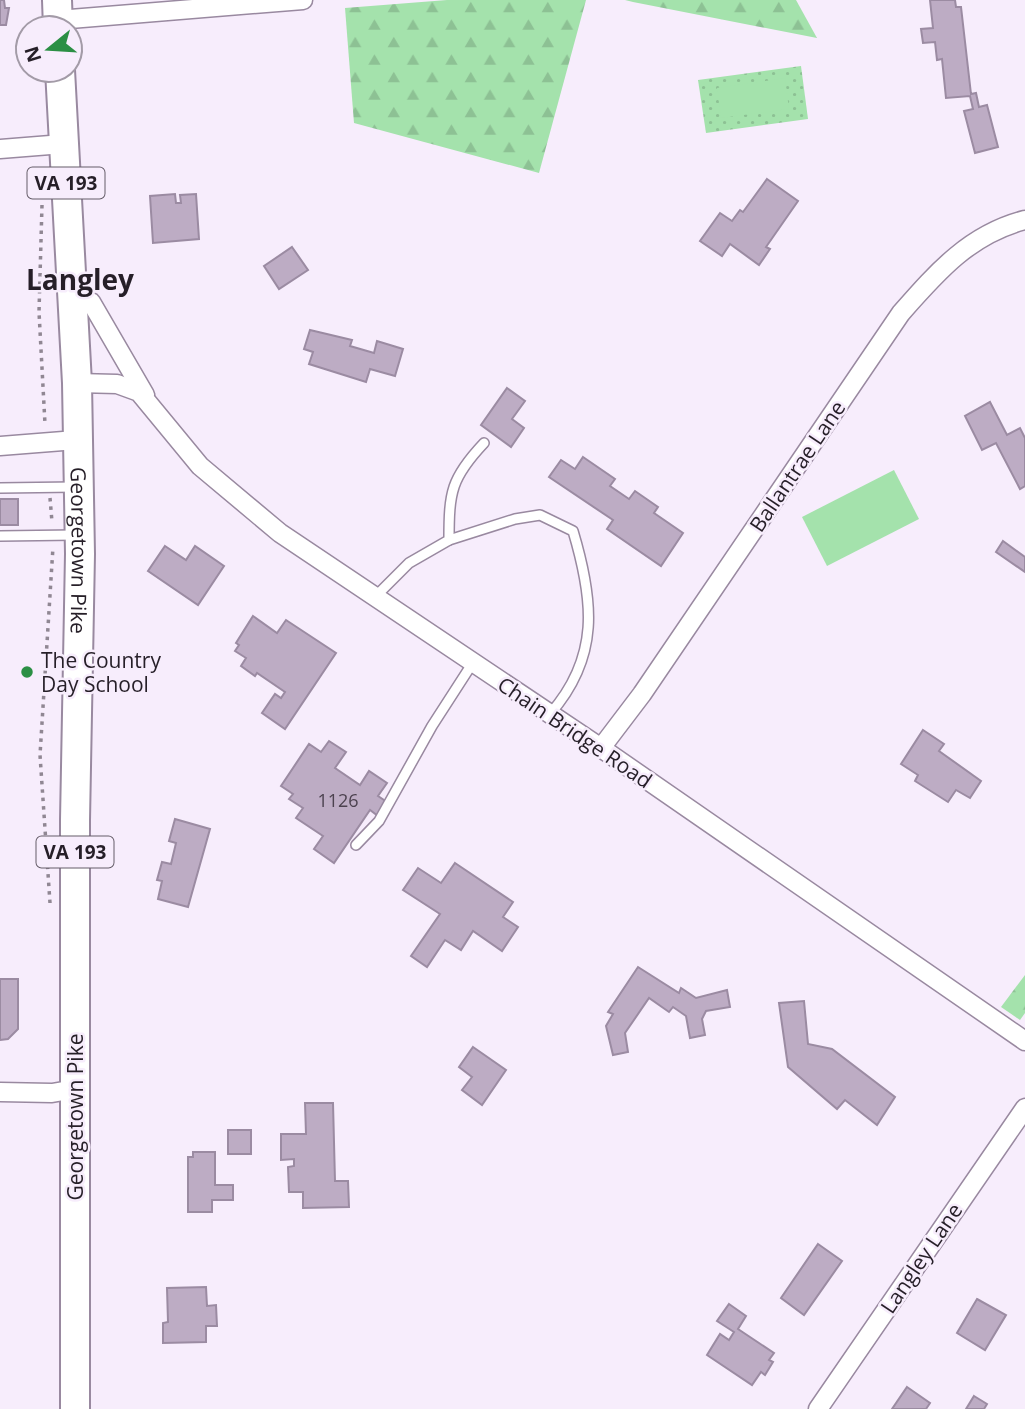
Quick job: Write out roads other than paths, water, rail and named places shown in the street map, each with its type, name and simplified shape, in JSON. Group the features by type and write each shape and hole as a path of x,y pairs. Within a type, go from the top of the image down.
{"main road":[{"name":"Georgetown Pike","path":"61,84 77,383 76,440 79,486 66,535 75,820 75,1409"}],"street":[{"path":"84,14 303,0"},
{"path":"0,149 63,144"},
{"name":"Ballantrae Lane","path":"601,748 642,694 901,313 940,268 962,249 986,234 1025,220"},
{"name":"Chain Bridge Road","path":"72,296 91,302 147,398 200,466 280,533 601,748 1025,1041"},
{"name":"Chain Bridge Road","path":"77,383 117,384 130,387 147,398"},
{"path":"0,446 76,440"},
{"path":"0,1092 52,1093 75,1089"},
{"name":"Langley Lane","path":"818,1409 1025,1108"}],"lane":[{"path":"449,540 453,488 461,468 484,443"},
{"path":"0,488 79,486"},
{"path":"374,598 409,563 449,540 515,519 540,515 573,531 586,575 587,648 569,692 550,715"},
{"path":"0,536 66,535"},
{"path":"356,845 379,821 432,726 472,664"}],"place":[{"name":"The Country Day School","path":"27,672"}],"district":[{"name":"Langley","path":"80,279"}]}
